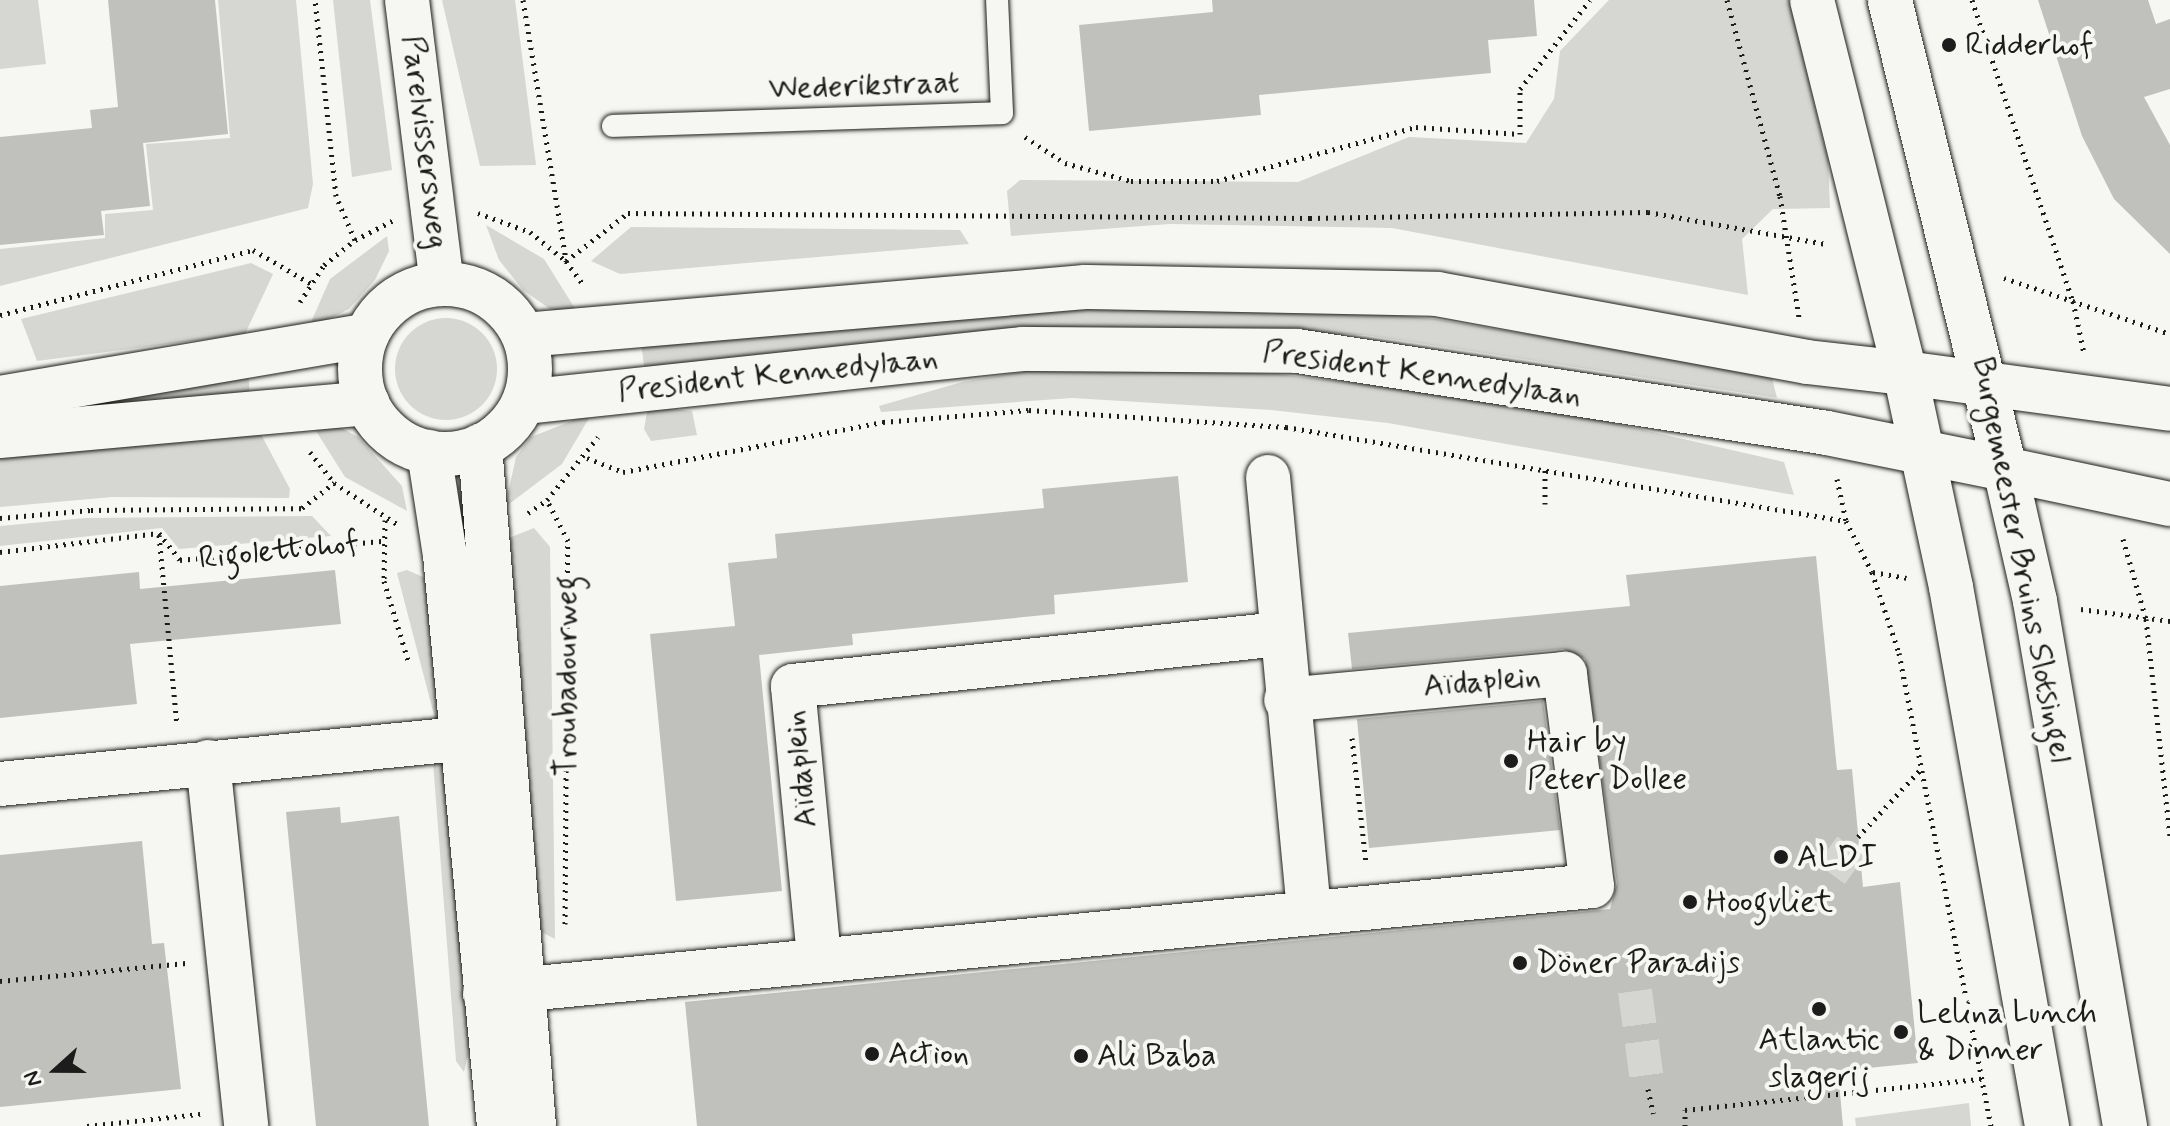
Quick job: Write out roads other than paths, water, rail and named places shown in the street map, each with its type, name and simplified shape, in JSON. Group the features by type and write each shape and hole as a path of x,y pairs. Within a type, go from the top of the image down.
{"street":[{"name":"Parelvissersweg","path":"407,0 442,284"},
{"path":"1812,0 1924,454 2047,1126"},
{"name":"Burgemeester Bruins Slotsingel","path":"1890,0 1988,384 2035,601 2125,1126"},
{"path":"442,284 490,297 524,335 530,368 524,402 510,424 480,446 429,452 399,440 368,403 360,370 367,335 397,299 442,284"},
{"name":"President Kennedylaan","path":"524,335 600,332 1085,287 1437,294 1807,362 2170,409"},
{"path":"0,398 367,335"},
{"name":"President Kennedylaan","path":"524,402 1022,349 1297,351 1827,433 2170,504"},
{"path":"0,436 296,406 368,403"},
{"name":"Troubadourweg","path":"480,446 488,526 482,737"},
{"name":"Troubadourweg","path":"429,452 441,530 482,737 504,992 499,1126"},
{"path":"1268,477 1279,634 1309,910"},
{"name":"Aïdaplein","path":"819,957 793,686 1279,634"},
{"name":"Aïdaplein","path":"504,992 819,957 1592,886 1565,674 1286,700"},
{"path":"0,784 482,737"},
{"path":"194,764 228,959 245,1118"},
{"name":"Troubadourweg","path":"504,992 534,1126"}],"lane":[{"name":"Wederikstraat","path":"613,126 1002,113 997,0"}],"tunnel":[{"path":"1831,874 1858,837"},
{"path":"1635,991 1648,1089"}],"place":[{"name":"Ridderhof","path":"1949,45"},
{"name":"Hair by Peter Dollee","path":"1511,761"},
{"name":"ALDI","path":"1781,857"},
{"name":"Hoogvliet","path":"1690,902"},
{"name":"Döner Paradijs","path":"1520,963"},
{"name":"Atlantic slagerij","path":"1819,1009"},
{"name":"Lelina Lunch & Dinner","path":"1901,1032"},
{"name":"Action","path":"872,1054"},
{"name":"Ali Baba","path":"1081,1056"}]}
